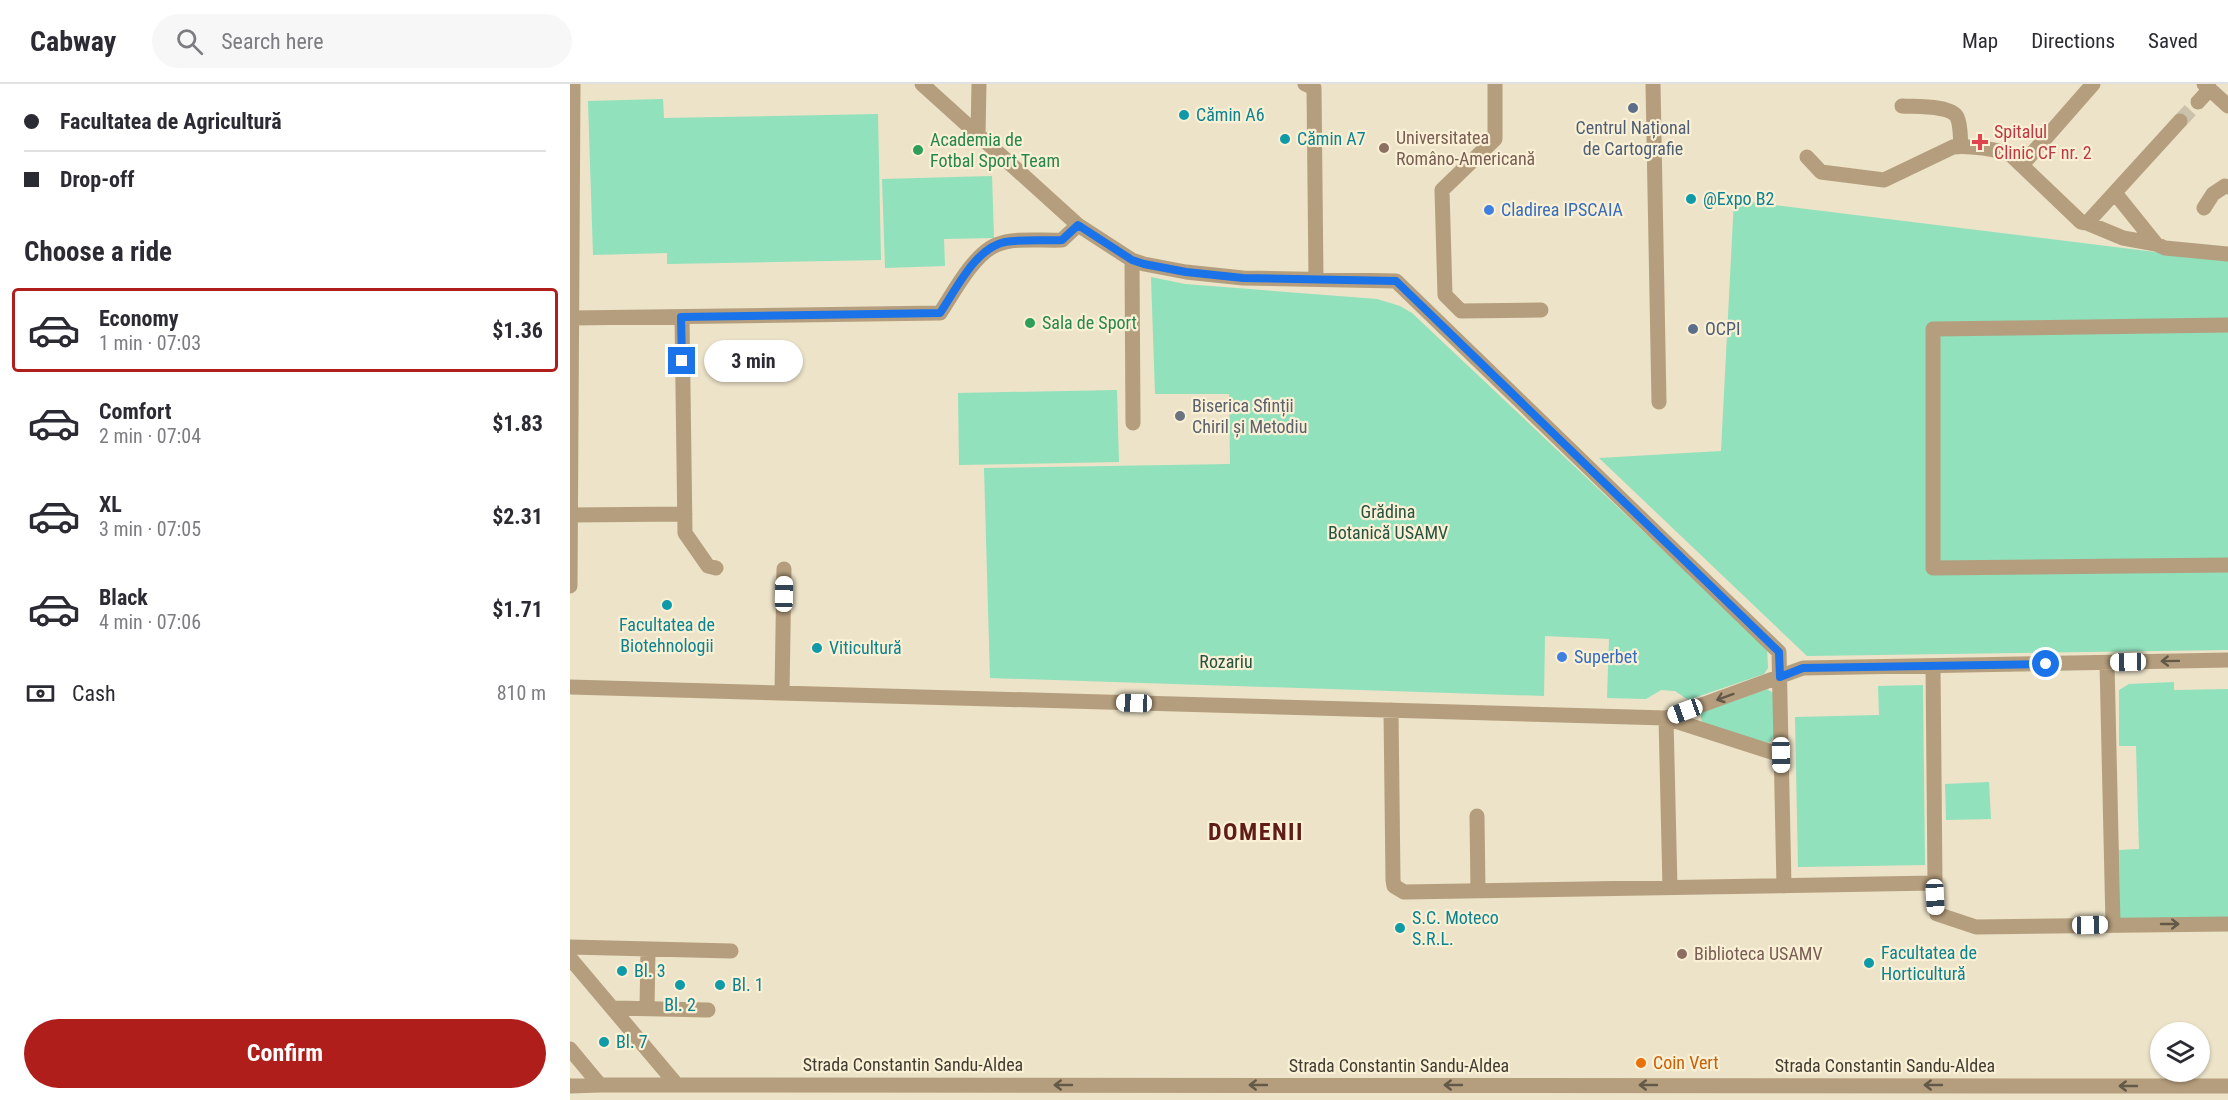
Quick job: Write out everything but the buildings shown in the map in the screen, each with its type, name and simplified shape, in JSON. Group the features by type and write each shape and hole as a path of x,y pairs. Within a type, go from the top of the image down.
{"street":[{"path":"922,84 1078,225 1132,260 1198,274 1243,278 1396,281 1779,652 1784,886"},
{"path":"940,100 941,84"},
{"path":"978,134 979,84"},
{"path":"1305,84 1314,88 1316,279"},
{"path":"1495,84 1496,139 1443,190 1445,295 1461,311 1541,310"},
{"path":"1653,84 1659,402"},
{"path":"2022,165 2093,84"},
{"path":"2198,102 2207,87 2228,106"},
{"path":"570,586 572,90"},
{"path":"1902,106 1945,109 1953,113 1958,121 1960,146"},
{"path":"2087,223 2180,121"},
{"path":"1807,157 1821,172 1884,180 1953,147 2005,152 2022,165 2080,222 2123,238 2157,244 2165,248 2228,254"},
{"path":"2204,208 2213,194 2225,186 2228,187"},
{"path":"2115,193 2157,244"},
{"path":"572,318 940,313 975,261 987,250 1004,243 1062,240 1078,225"},
{"path":"1132,260 1133,423"},
{"path":"681,317 685,533 708,566 716,568"},
{"path":"2228,325 1933,329 1933,568 2228,565"},
{"path":"571,515 685,514"},
{"path":"782,693 784,569"},
{"path":"1666,718 1803,668 2228,660"},
{"path":"2108,663 2113,924"},
{"path":"1933,666 1937,914 1976,927 2228,924"},
{"path":"570,687 1666,718 1781,755"},
{"path":"1391,710 1394,886 1404,892 1935,883"},
{"path":"1666,718 1670,888"},
{"path":"1477,816 1478,891"},
{"path":"570,947 731,951"},
{"path":"647,1009 648,949"},
{"path":"570,957 677,1084"},
{"path":"614,1008 708,1010"},
{"path":"570,1049 600,1084"},
{"name":"Strada Constantin Sandu-Aldea","path":"570,1086 677,1084 1193,1093 1737,1093 2228,1086"}],"green space":[{"path":"663,99 664,118 878,114 881,260 667,264 667,253 593,255 588,101"},
{"path":"992,176 994,238 944,239 945,266 885,268 882,179"},
{"path":"1734,200 2228,261 2228,650 1807,656 1599,458 1721,451"},
{"name":"Grădina Botanică USAMV","path":"1151,277 1185,284 1377,299 1400,306 1412,313 1767,648 1768,668 1764,674 1688,700 1675,691 1661,690 1646,699 1607,698 1609,639 1545,636 1544,696 990,678 984,468 1230,464 1229,394 1155,394"},
{"path":"1117,390 1119,462 959,465 958,393"},
{"path":"2174,682 2174,690 2228,689 2228,918 2120,918 2119,850 2139,849 2136,746 2119,746 2119,690 2129,684"},
{"path":"1923,685 1925,865 1798,867 1795,717 1879,715 1878,686"},
{"path":"1767,689 1773,693 1774,735 1771,741 1767,743 1702,723 1700,713"},
{"path":"1989,782 1991,819 1946,820 1945,784"}],"tunnel":[{"path":"2180,121 2198,102"}],"place":[{"name":"Centrul Național de Cartografie","path":"1633,108"},
{"name":"Cămin A6","path":"1184,115"},
{"name":"Cămin A7","path":"1285,139"},
{"name":"Spitalul Clinic CF nr. 2","path":"1980,142"},
{"name":"Universitatea Româno-Americană","path":"1384,148"},
{"name":"Academia de Fotbal Sport Team","path":"918,150"},
{"name":"@Expo B2","path":"1691,199"},
{"name":"Cladirea IPSCAIA","path":"1489,210"},
{"name":"Sala de Sport","path":"1030,323"},
{"name":"OCPI","path":"1693,329"},
{"name":"Biserica Sfinții Chiril și Metodiu","path":"1180,416"},
{"name":"Facultatea de Biotehnologii","path":"667,605"},
{"name":"Viticultură","path":"817,648"},
{"name":"Superbet","path":"1562,657"},
{"name":"S.C. Moteco S.R.L.","path":"1400,928"},
{"name":"Biblioteca USAMV","path":"1682,954"},
{"name":"Facultatea de Horticultură","path":"1869,963"},
{"name":"Bl. 3","path":"622,971"},
{"name":"Bl. 2","path":"680,985"},
{"name":"Bl. 1","path":"720,985"},
{"name":"Bl. 7","path":"604,1042"},
{"name":"Coin Vert","path":"1641,1063"}],"district":[{"name":"DOMENII","path":"1256,832"}],"route":[{"path":"682,361 681,317 940,313 975,261 987,250 1004,243 1062,240 1078,225 1132,260 1186,272 1243,278 1396,281 1779,652 1780,677 1803,668 2046,664"}],"park label":[{"name":"Rozariu","path":"1226,662"}]}
